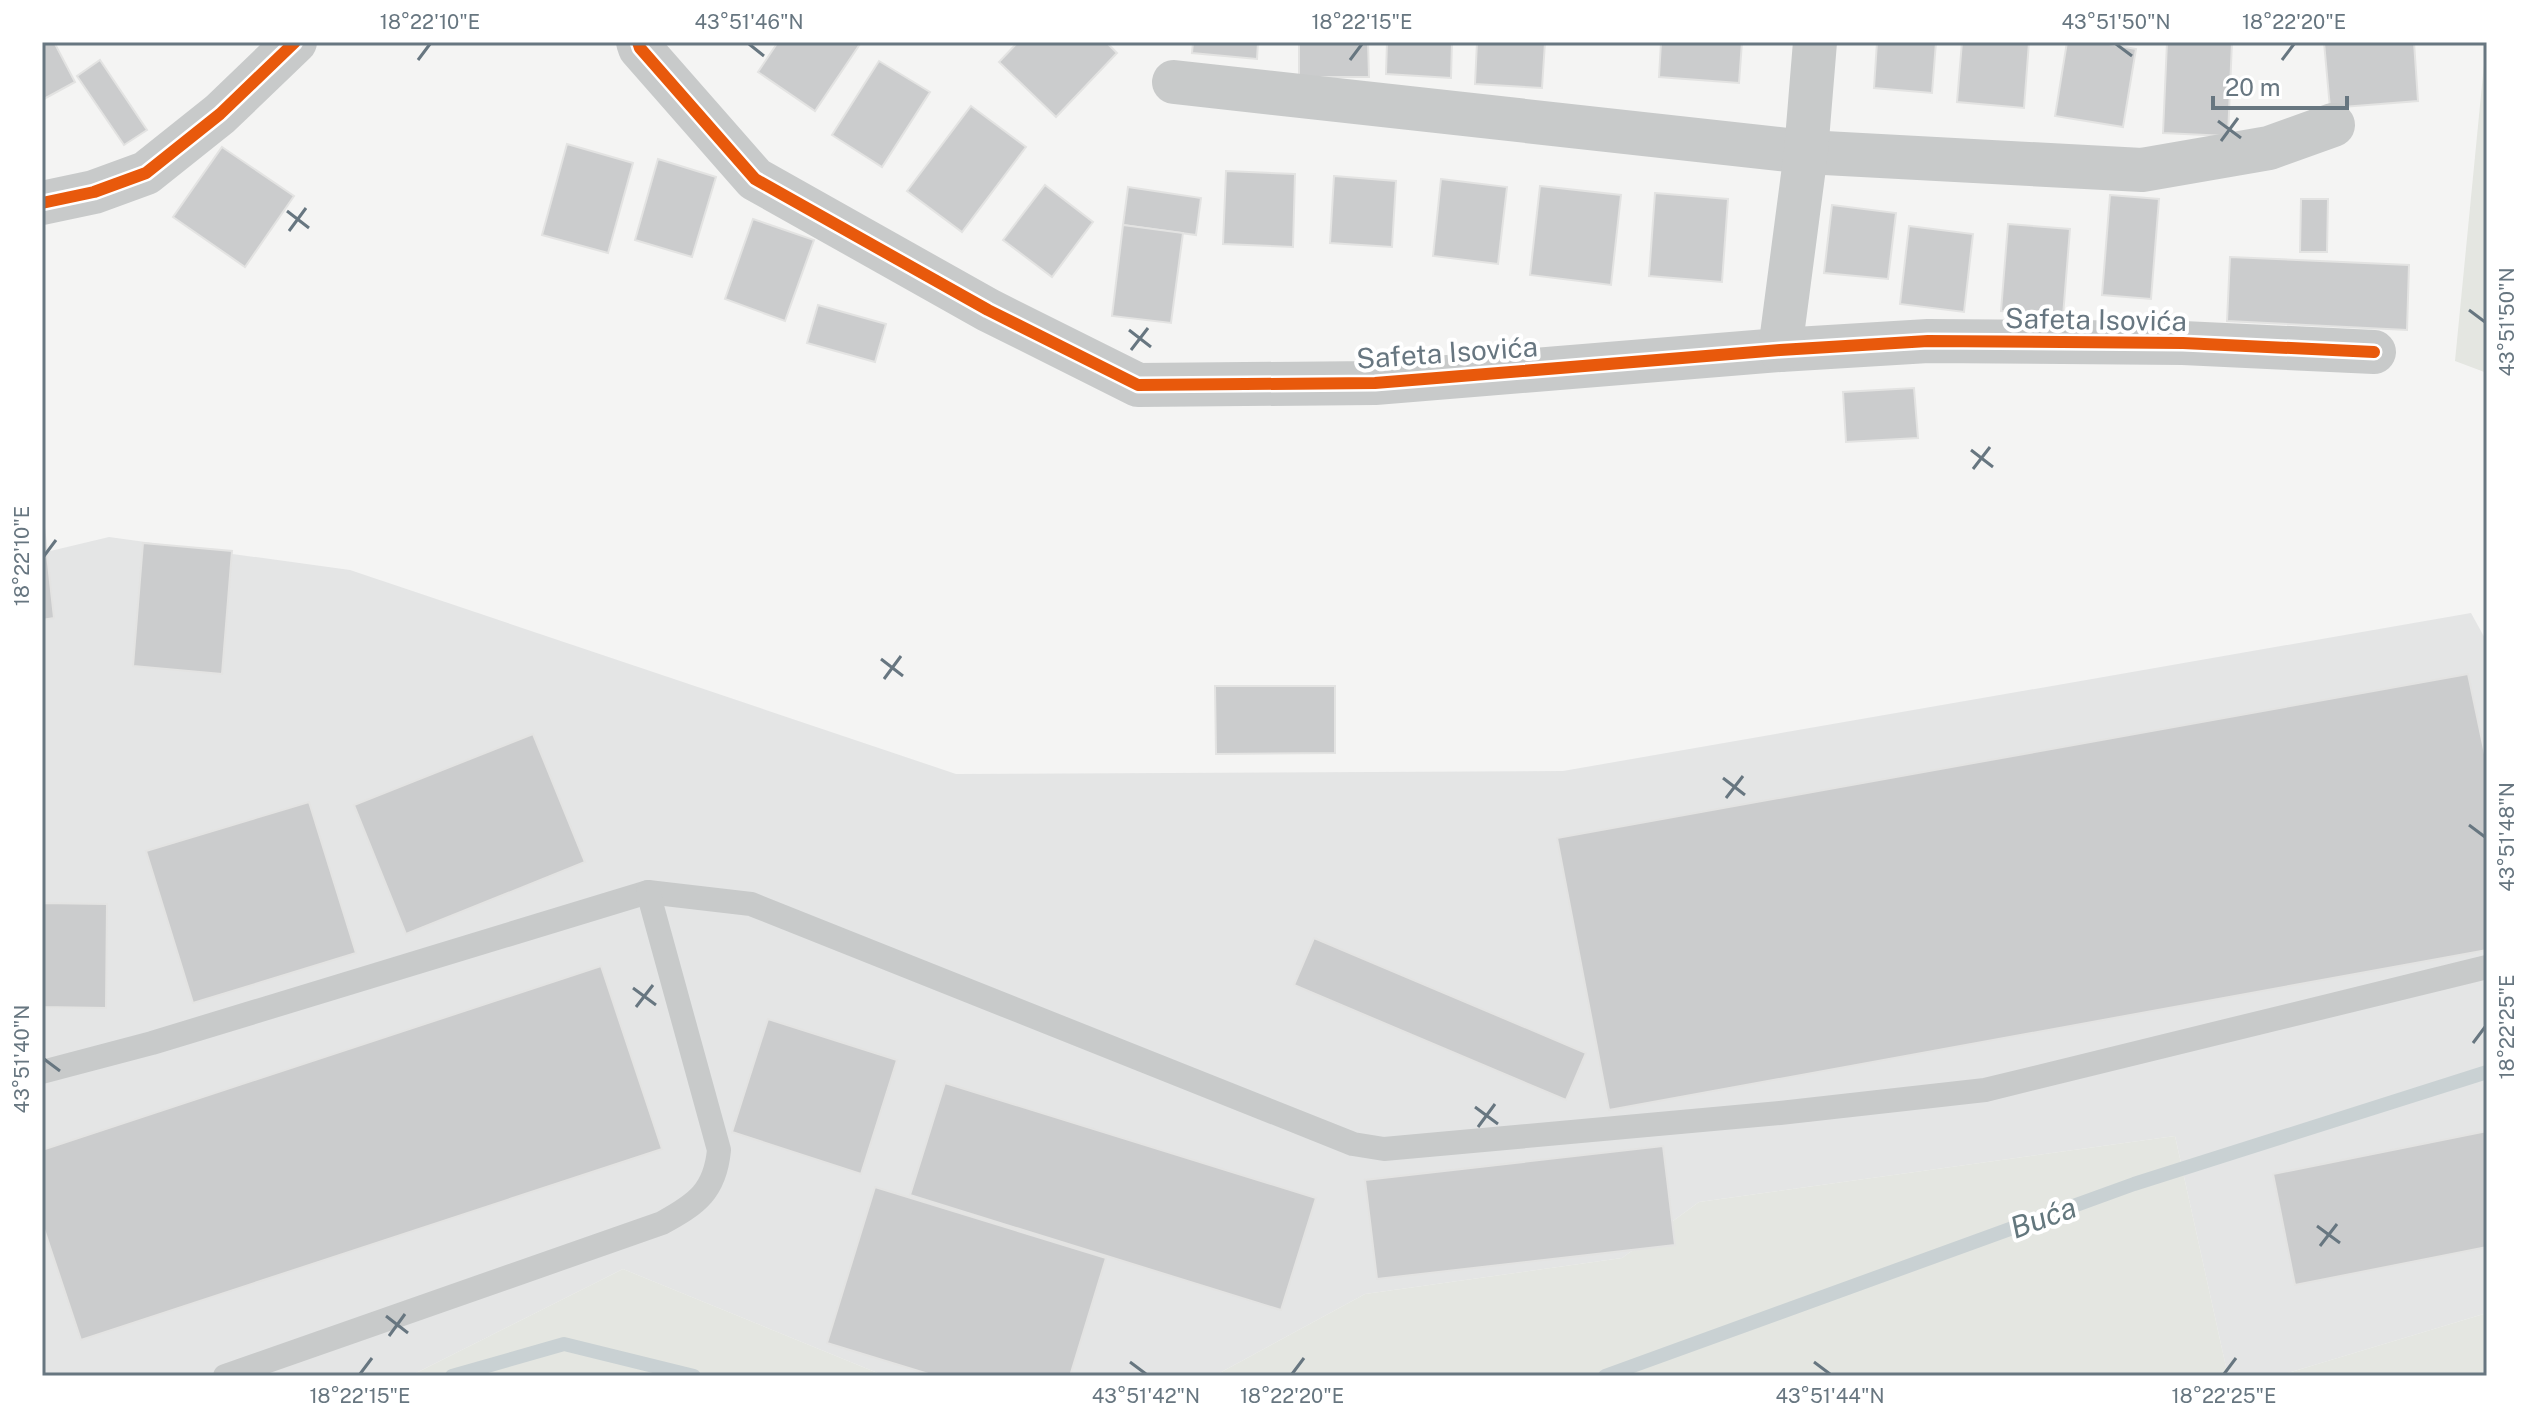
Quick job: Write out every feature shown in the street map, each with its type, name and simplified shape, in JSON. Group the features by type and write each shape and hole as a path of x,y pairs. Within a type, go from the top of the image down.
{"street":[{"path":"42,203 94,192 146,173 220,114 295,42"},
{"name":"Safeta Isovića","path":"638,42 755,179 988,310 1138,385 1375,383 1928,341 2183,343 2374,352"},
{"path":"1780,350 1806,152 1815,42"},
{"path":"1174,82 1806,152 2142,170 2269,148 2333,125"}],"lane":[{"path":"225,1376 662,1223 689,1209 705,1193 717,1172 719,1150 648,892"},
{"path":"42,1072 152,1043 648,892 751,904 1353,1144 1384,1149 1780,1113 1985,1090 2487,967"}],"shaded area":[{"path":"2487,44 2487,373 2455,361"},
{"path":"109,537 350,570 956,774 1563,771 2471,613 2487,642 2487,1313 2278,1376 2228,1376 2175,1136 1699,1202 1622,1258 1365,1294 1214,1376 885,1376 623,1269 410,1376 42,1376 42,553"},
{"path":"2175,1136 2228,1376 1214,1376 1365,1294 1622,1258 1699,1202"},
{"path":"623,1269 885,1376 410,1376"},
{"path":"2487,1313 2487,1376 2278,1376"}],"building":[{"path":"42,42 54,42 75,82 42,100"},
{"path":"778,42 860,44 815,111 758,72"},
{"path":"1018,42 1106,42 1117,53 1056,117 999,62"},
{"path":"1193,42 1258,42 1257,59 1192,53"},
{"path":"1299,42 1368,42 1369,77 1299,77"},
{"path":"1387,42 1452,42 1451,78 1386,74"},
{"path":"1477,42 1545,42 1542,88 1475,84"},
{"path":"1661,42 1742,42 1739,83 1659,77"},
{"path":"1877,42 1936,42 1932,93 1874,88"},
{"path":"1962,42 2029,42 2024,108 1957,102"},
{"path":"2067,42 2098,42 2136,49 2123,127 2055,116"},
{"path":"2167,42 2232,42 2228,136 2163,133"},
{"path":"2324,42 2414,42 2418,101 2330,108"},
{"path":"100,60 147,130 124,145 77,76"},
{"path":"879,61 930,92 882,167 832,135"},
{"path":"971,106 1026,147 962,232 907,191"},
{"path":"567,144 633,163 608,253 542,235"},
{"path":"222,147 294,196 245,267 173,217"},
{"path":"658,159 716,177 692,257 635,240"},
{"path":"1226,171 1295,174 1293,247 1223,244"},
{"path":"1334,176 1396,181 1392,247 1330,243"},
{"path":"1441,179 1507,187 1498,264 1433,256"},
{"path":"1045,185 1093,222 1052,277 1003,240"},
{"path":"1540,186 1621,195 1611,285 1530,275"},
{"path":"1128,187 1201,198 1196,235 1123,225"},
{"path":"1655,193 1728,199 1722,282 1649,276"},
{"path":"2110,195 2159,199 2151,299 2102,295"},
{"path":"2301,199 2328,199 2327,252 2300,252"},
{"path":"1832,205 1896,213 1888,279 1824,273"},
{"path":"753,219 814,240 785,321 725,299"},
{"path":"2008,224 2070,229 2063,316 2001,311"},
{"path":"1123,225 1183,233 1171,323 1112,316"},
{"path":"1909,226 1973,234 1964,312 1900,304"},
{"path":"2230,257 2409,265 2407,330 2227,321"},
{"path":"818,305 886,324 875,362 807,343"},
{"path":"1914,388 1918,438 1846,442 1843,392"},
{"path":"42,527 54,618 42,620"},
{"path":"143,543 232,551 222,674 133,666"},
{"path":"2468,674 2487,764 2487,950 1609,1110 1557,838"},
{"path":"1215,686 1335,686 1335,753 1216,754"},
{"path":"533,734 585,862 406,934 354,805"},
{"path":"309,802 356,953 193,1003 146,851"},
{"path":"42,903 107,904 106,1008 42,1007"},
{"path":"1314,938 1586,1053 1566,1100 1294,985"},
{"path":"601,966 662,1149 81,1340 42,1223 42,1150"},
{"path":"768,1019 897,1060 861,1174 732,1132"},
{"path":"945,1083 1316,1198 1281,1310 910,1195"},
{"path":"2487,1131 2487,1247 2295,1285 2273,1174"},
{"path":"1663,1146 1675,1245 1377,1279 1365,1180"},
{"path":"875,1187 1106,1258 1070,1376 935,1376 827,1343"}],"waterway":[{"name":"Buća","path":"1605,1376 2134,1184 2487,1072"},
{"name":"Buća","path":"452,1376 564,1344 694,1376"}],"cycle path":[{"path":"42,203 94,192 146,173 220,114 295,42"},
{"path":"638,42 755,179 988,310 1138,385 1375,383 1928,341 2183,343 2374,352"}]}
